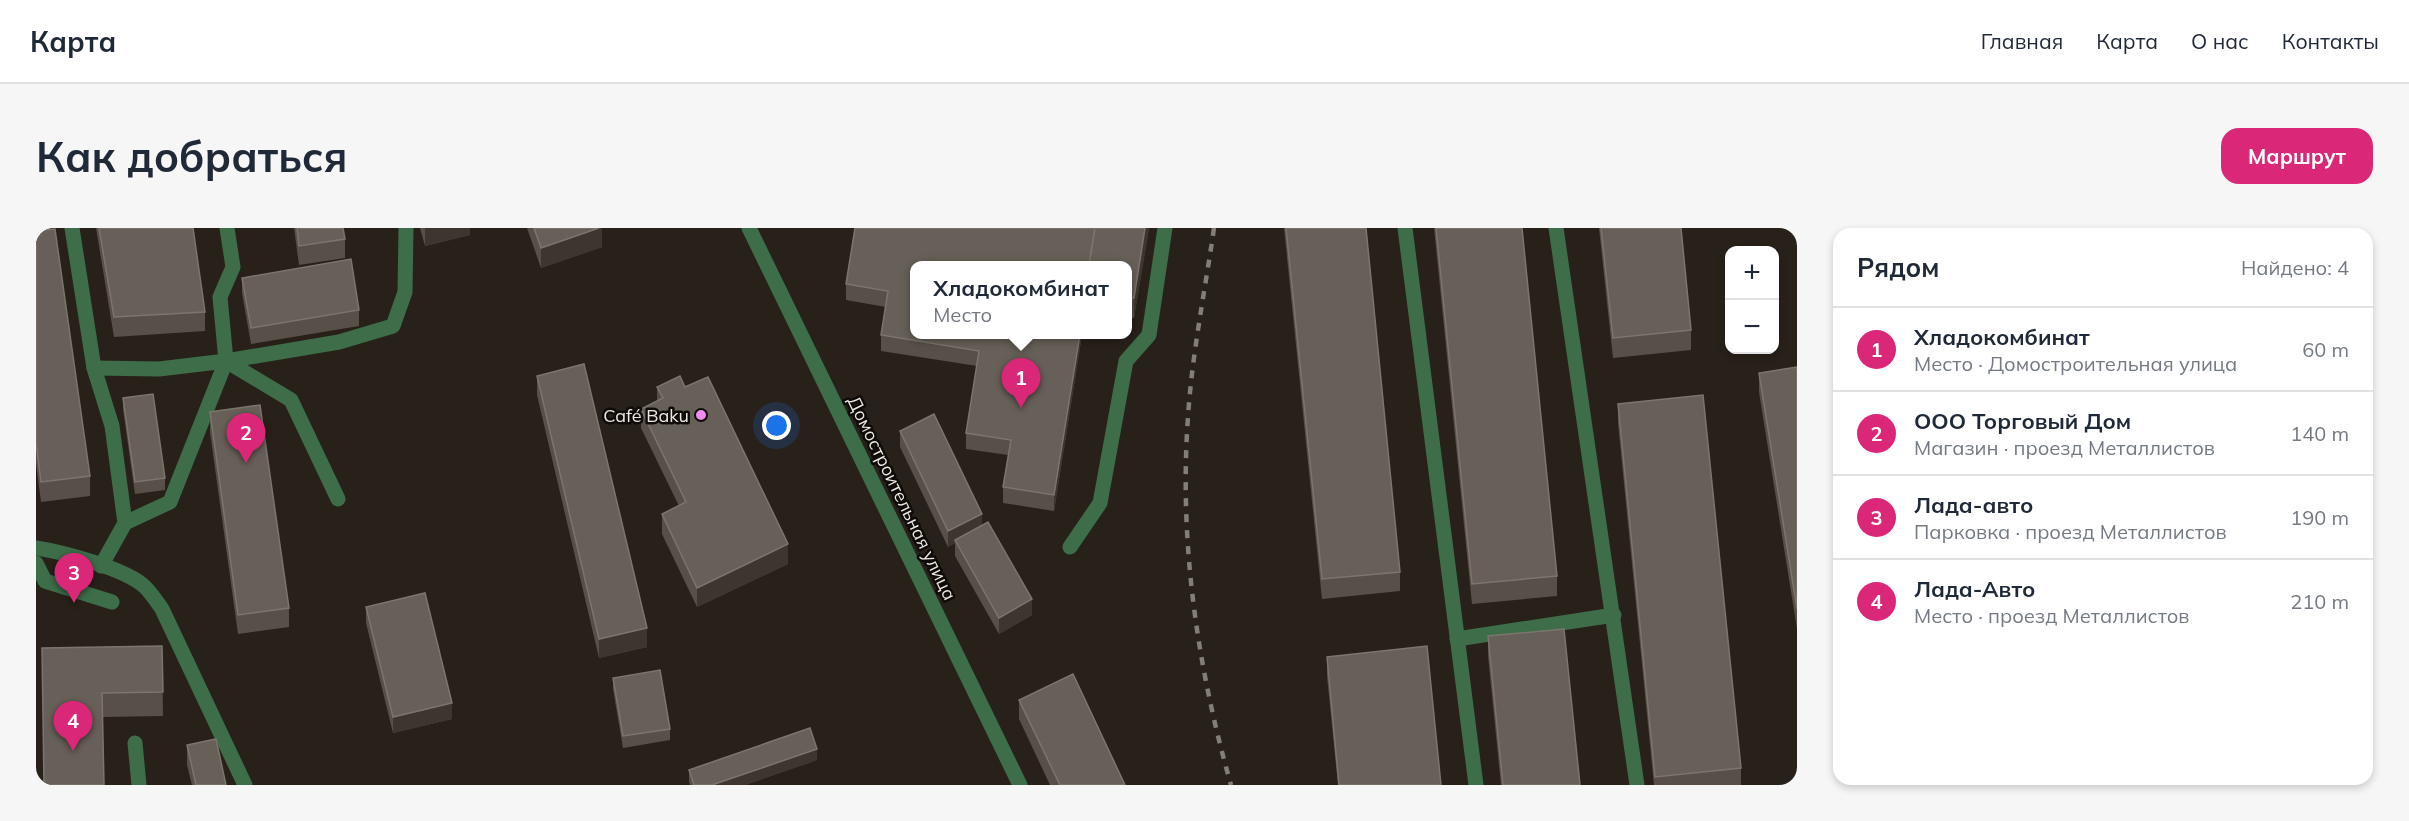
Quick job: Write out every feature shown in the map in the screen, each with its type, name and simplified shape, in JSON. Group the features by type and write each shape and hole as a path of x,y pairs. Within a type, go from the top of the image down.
{"street":[{"path":"72,228 94,368 112,426 124,523 101,566"},
{"path":"124,523 170,502 226,361 220,297 233,267 227,228"},
{"path":"94,368 159,369 226,361 339,342 393,326 405,292 406,228"},
{"name":"Домостроительная улица","path":"749,228 1020,785"},
{"path":"1070,548 1100,503 1126,361 1149,335 1165,228"},
{"path":"1405,228 1476,785"},
{"path":"1556,228 1637,785"},
{"path":"226,361 291,400 338,499"},
{"path":"36,548 64,552 144,586 162,609 245,785"},
{"path":"36,563 45,581 112,602"},
{"path":"1457,639 1614,615"},
{"path":"135,743 139,785"}],"building":[{"path":"99,228 193,228 205,312 114,317"},
{"path":"297,228 343,228 345,239 299,246"},
{"path":"534,228 599,228 541,248"},
{"path":"855,228 1095,228 1090,261 910,261 910,339 1079,339 1054,495 1003,487 1011,440 966,433 979,351 881,335 888,291 846,284"},
{"path":"1095,228 1145,228 1134,298 1132,298 1132,261 1090,261"},
{"path":"1286,228 1366,228 1400,572 1322,579"},
{"path":"1436,228 1522,228 1557,576 1472,584"},
{"path":"1601,228 1681,228 1691,330 1613,338"},
{"path":"55,229 90,476 41,482 36,443 36,231"},
{"path":"351,259 359,310 251,328 242,278"},
{"path":"584,364 647,628 599,639 537,376"},
{"path":"1797,367 1797,609 1759,373"},
{"path":"680,376 685,387 708,377 788,544 697,588 662,514 686,502 641,409 663,398 657,387"},
{"path":"153,394 165,478 135,482 123,398"},
{"path":"1703,395 1741,768 1655,777 1618,404"},
{"path":"260,405 289,608 238,615 210,412"},
{"path":"934,414 982,514 948,531 900,431"},
{"path":"988,522 1032,599 999,618 955,540"},
{"path":"425,593 452,703 393,717 366,607"},
{"path":"1564,629 1580,785 1503,785 1488,636"},
{"path":"162,646 163,692 102,693 104,785 44,785 42,648"},
{"path":"1427,646 1441,785 1339,785 1327,657"},
{"path":"660,670 670,729 623,736 613,678"},
{"path":"1073,674 1125,785 1060,785 1019,700"},
{"path":"810,728 817,749 712,785 694,785 689,770"},
{"path":"216,739 226,785 196,785 187,745"}],"railway":[{"path":"1214,228 1190,393 1186,510 1193,603 1200,649 1231,785"}],"place":[{"name":"Хладокомбинат","path":"1021,408"},
{"name":"Café Baku","path":"701,415"},
{"name":"ООО Торговый Дом","path":"246,463"},
{"name":"Лада-авто","path":"74,603"},
{"name":"Лада-Авто","path":"73,751"}]}
